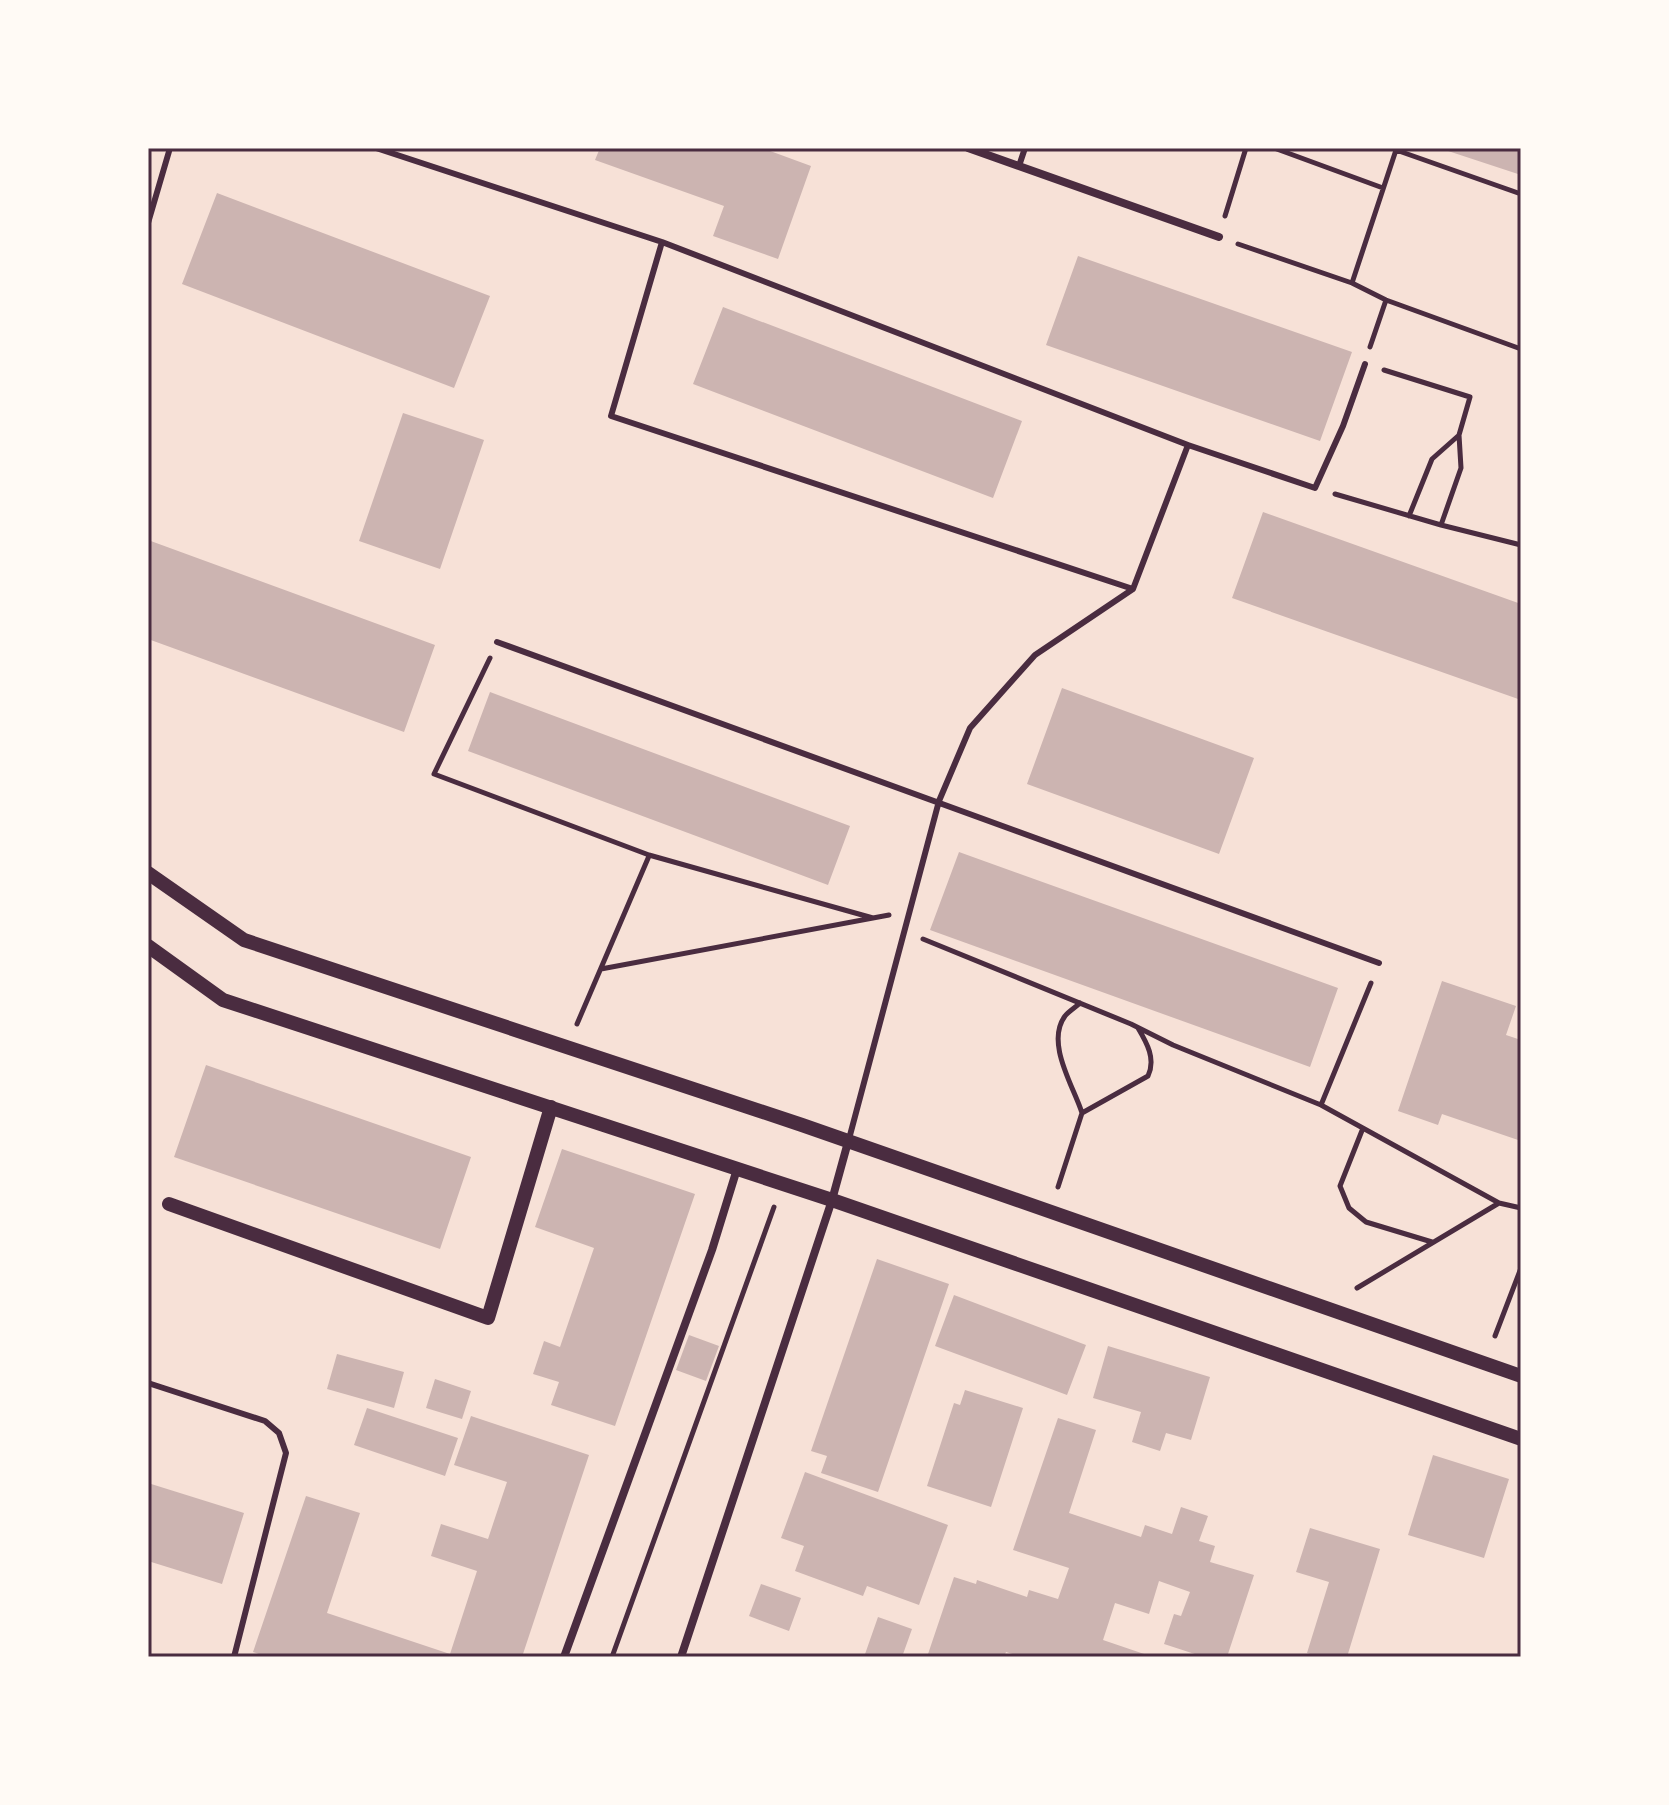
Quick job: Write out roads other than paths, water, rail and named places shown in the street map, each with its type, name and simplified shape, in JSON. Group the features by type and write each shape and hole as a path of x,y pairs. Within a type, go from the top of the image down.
{"street":[{"path":"968,148 1219,237"},
{"path":"148,873 244,940 773,1115 1521,1376"},
{"path":"148,946 223,1000 738,1168 1521,1439"},
{"path":"169,1204 488,1318 551,1107"},
{"path":"681,1657 832,1200 848,1142"},
{"path":"564,1657 712,1250 738,1168"}],"lane":[{"path":"148,223 170,148"},
{"path":"376,148 662,242 1188,445 1315,488 1343,426 1365,364"},
{"path":"1019,166 1025,148"},
{"path":"662,242 611,416 1133,589"},
{"path":"848,1142 939,801 970,728 1035,655 1133,589 1188,445"},
{"path":"497,642 1379,963"},
{"path":"148,1383 265,1421 279,1433 286,1453 234,1657"}]}
